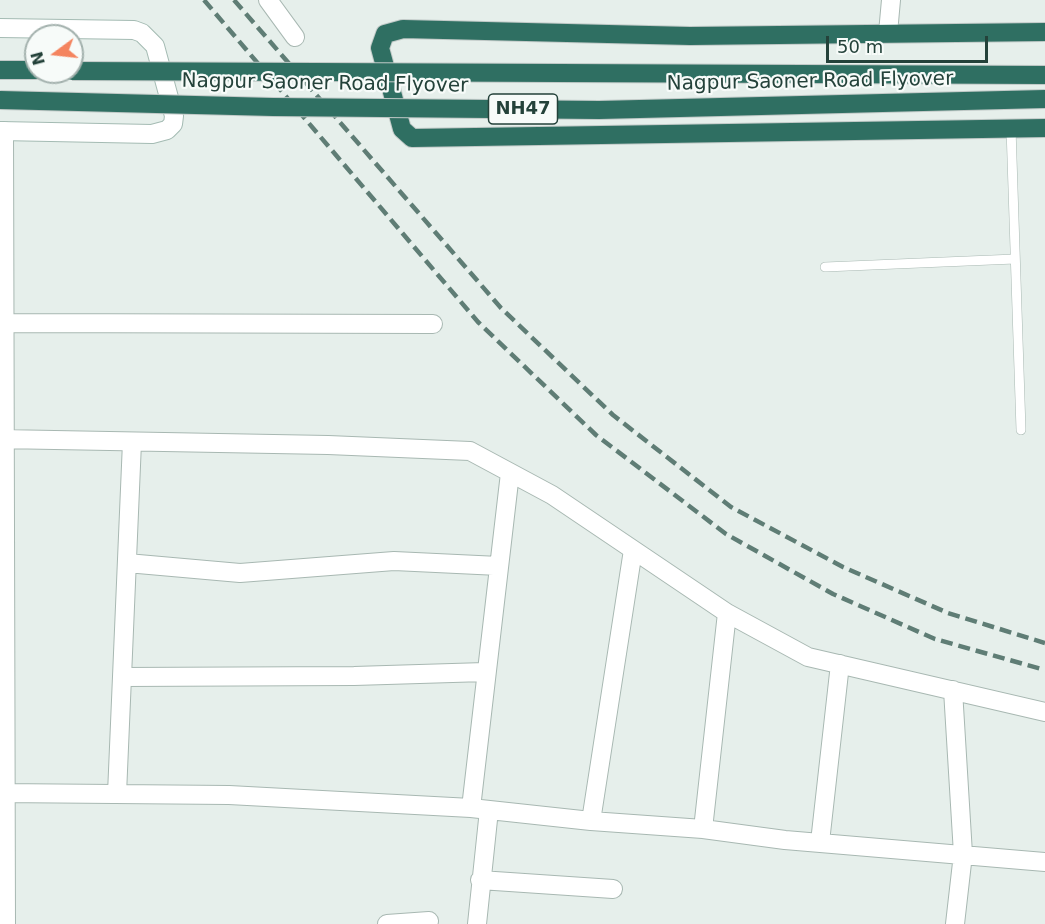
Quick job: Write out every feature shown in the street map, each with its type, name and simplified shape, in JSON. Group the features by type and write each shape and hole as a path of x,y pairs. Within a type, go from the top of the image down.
{"highway":[{"path":"1045,32 690,36 403,29 386,34 380,48 402,129 412,138 1045,128"},
{"path":"0,70 24,70"},
{"name":"Nagpur Saoner Road Flyover","path":"84,71 1045,75"},
{"name":"Nagpur Saoner Road Flyover","path":"0,100 599,110 1045,99"}],"street":[{"path":"268,0 295,37"},
{"path":"888,33 891,0"},
{"path":"0,28 134,30 142,33 155,46 174,117 173,124 167,130 152,134 2,131 4,914"},
{"path":"2,323 434,324"},
{"path":"3,439 328,445 471,451 552,495 727,613 808,657 1045,712"},
{"path":"117,794 132,442"},
{"path":"471,808 485,672 510,473"},
{"path":"591,821 633,550"},
{"path":"127,563 240,573 394,561 499,566"},
{"path":"703,829 727,613"},
{"path":"820,842 840,664"},
{"path":"122,676 485,672"},
{"path":"953,690 963,854 955,924"},
{"path":"3,793 229,795 471,808 1045,862"},
{"path":"477,924 489,810"},
{"path":"480,879 613,889"},
{"path":"387,924 429,921"}],"lane":[{"path":"1011,128 1021,430"},
{"path":"825,267 1015,259"}],"railway":[{"path":"204,0 478,322 596,435 726,534 833,594 935,639 1045,670"},
{"path":"234,0 501,308 613,415 731,507 843,567 948,613 1045,643"}]}
